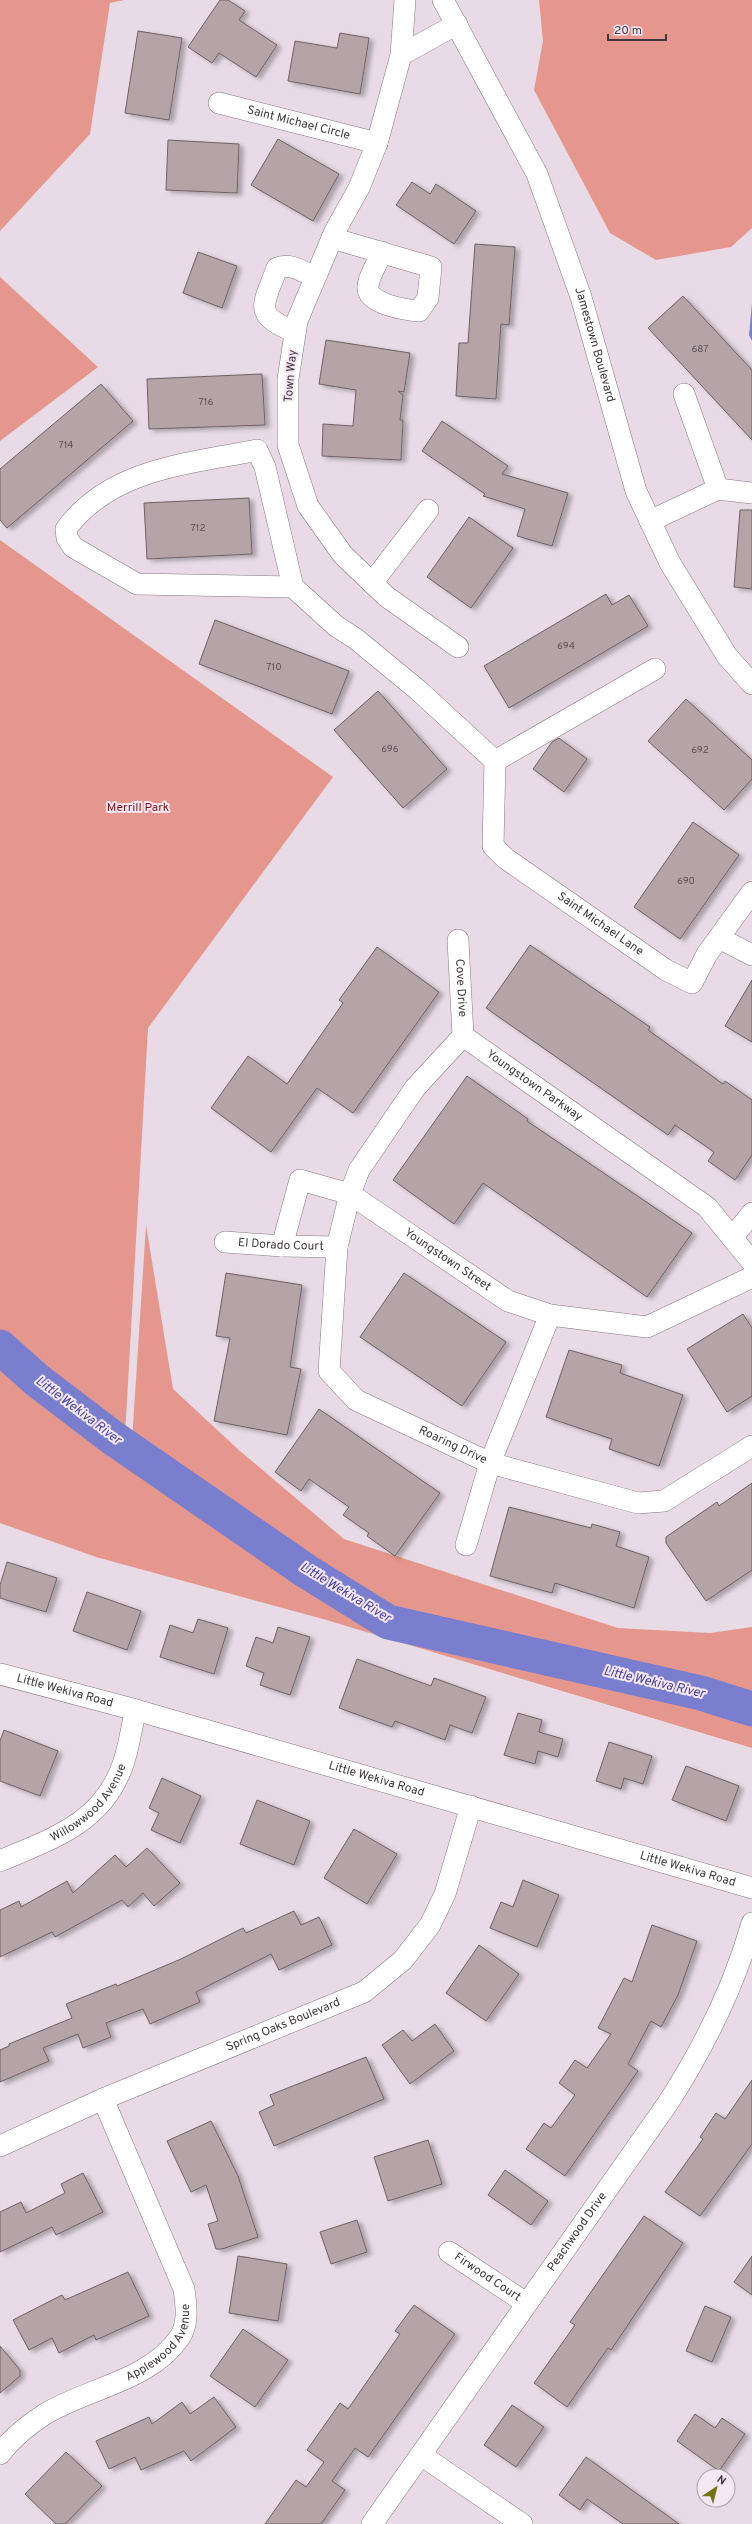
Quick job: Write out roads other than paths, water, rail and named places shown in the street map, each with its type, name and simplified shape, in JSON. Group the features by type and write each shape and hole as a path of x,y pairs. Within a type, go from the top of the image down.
{"street":[{"name":"Town Way","path":"405,0 401,55 377,143 359,188 332,238 296,321 288,379 288,445 308,506 343,555 387,597 458,646"},
{"name":"Jamestown Boulevard","path":"444,0 537,174 581,297 636,492 670,563 727,656 752,684"},
{"path":"401,55 457,24"},
{"name":"Saint Michael Circle","path":"219,103 377,143"},
{"path":"332,238 382,252 431,266 428,298 419,311 378,302 369,293 368,286 382,252"},
{"path":"295,332 278,325 267,317 264,311 267,294 277,268 283,265 316,277"},
{"path":"684,394 718,489"},
{"path":"293,587 137,584 73,547 67,538 66,528 77,514 125,480 152,471 257,450 265,467 293,587 336,626 356,639 418,690 495,762 655,669"},
{"path":"650,522 718,489 752,493"},
{"path":"372,583 428,510"},
{"name":"Saint Michael Lane","path":"495,762 494,846 506,858 666,970 692,983 719,938 752,892"},
{"path":"719,938 752,955"},
{"name":"Cove Drive","path":"458,940 463,1036"},
{"path":"350,1194 359,1170 415,1088 463,1036"},
{"name":"Youngstown Parkway","path":"463,1036 707,1207 752,1262"},
{"name":"Youngstown Street","path":"282,1246 300,1180 350,1194 508,1301 550,1315"},
{"name":"Roaring Drive","path":"350,1194 337,1247 329,1371 356,1400 490,1463 638,1504 664,1502 752,1446"},
{"path":"732,1238 752,1213"},
{"name":"El Dorado Court","path":"225,1242 282,1246 337,1247"},
{"path":"466,1544 490,1463 550,1315 648,1327 752,1277"},
{"name":"Little Wekiva Road","path":"0,1674 136,1710 752,1888"},
{"name":"Willowwood Avenue","path":"0,1861 60,1836 85,1819 107,1797 122,1767 136,1710"},
{"name":"Spring Oaks Boulevard","path":"0,2146 103,2099 364,1992 402,1960 430,1925 445,1894 471,1806"},
{"name":"Peachwood Drive","path":"372,2524 668,2103 698,2056 742,1956 752,1923"},
{"name":"Applewood Avenue","path":"0,2454 11,2440 45,2414 135,2373 160,2358 181,2336 187,2313 184,2289 103,2099"},
{"name":"Firwood Court","path":"449,2252 526,2303"},
{"path":"421,2455 522,2524"}],"water":[{"path":"752,303 752,341 749,335"}],"waterway":[{"name":"Little Wekiva River","path":"0,1347 38,1381 113,1438 306,1571 388,1622 701,1693 752,1709"}],"park label":[{"name":"Merrill Park","path":"138,808"}]}
